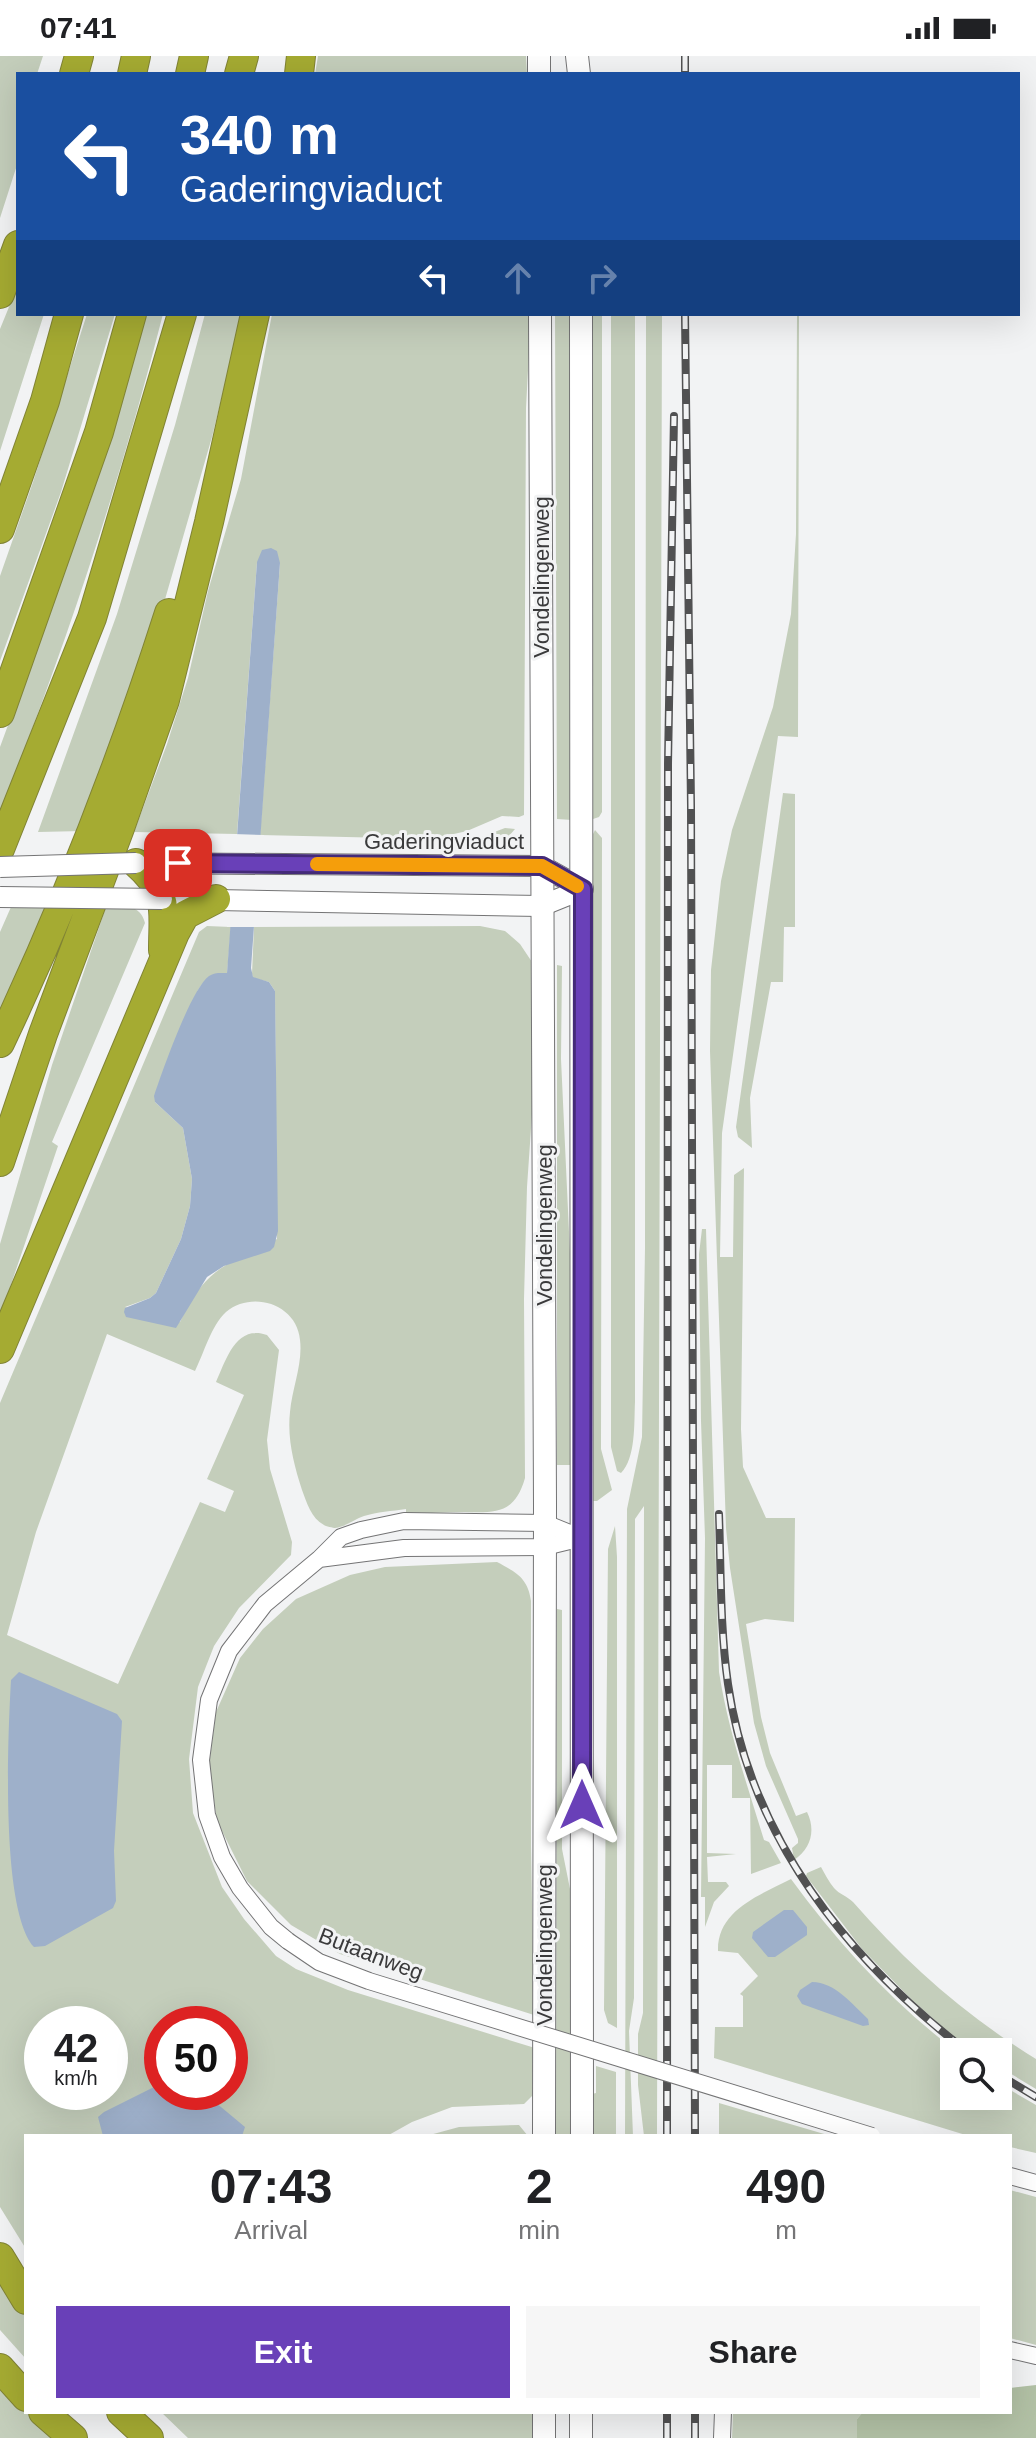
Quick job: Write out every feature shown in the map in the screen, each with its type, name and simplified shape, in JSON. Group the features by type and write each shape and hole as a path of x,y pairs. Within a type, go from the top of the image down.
{"highway":[{"path":"0,294 16,250"},
{"path":"0,529 45,401 68,316"},
{"path":"0,713 99,432 131,316"},
{"path":"0,849 92,618 181,316"},
{"path":"0,1162 43,1034 165,700 209,522 255,316"},
{"path":"0,1043 38,964 126,745 237,395"},
{"path":"136,863 159,887 163,963"},
{"path":"0,1349 185,915 216,899"},
{"path":"0,2257 24,2297"},
{"path":"0,2368 24,2395"},
{"path":"45,2414 73,2438"},
{"path":"123,2414 149,2438"}],"main road":[{"name":"Vondelingenweg","path":"540,316 544,2134"},
{"name":"Vondelingenweg","path":"581,316 582,2134"},
{"path":"544,2414 544,2438"},
{"path":"581,2414 581,2438"}],"street":[{"name":"Gaderingviaduct","path":"0,867 136,863 542,866 583,889"},
{"path":"0,897 541,906 583,889"},
{"name":"Butaanweg","path":"582,1538 545,1523 404,1521 341,1537 265,1604 229,1651 209,1700 201,1760 207,1815 222,1857 254,1907 271,1927 319,1962 369,1981 866,2134"},
{"name":"Butaanweg","path":"319,1559 404,1548 545,1547 582,1538"},
{"path":"1012,2177 1036,2183"},
{"path":"1012,2350 1036,2356"},
{"path":"722,2438 723,2414"}],"green space":[{"path":"0,56 43,56 38,72 16,72 16,168 0,218"},
{"path":"318,56 526,56 527,72 315,72"},
{"path":"16,290 16,316 43,316 0,451 0,329"},
{"path":"86,316 114,316 61,492 0,661 0,576"},
{"path":"146,316 162,316 109,504 68,628 0,813 0,747 91,499"},
{"path":"204,316 242,316 212,437 157,627 83,831 38,832 117,614 175,425"},
{"path":"272,316 531,316 526,408 524,815 502,816 467,831 432,839 260,835 280,563 257,562 237,834 134,832 188,678 208,591 241,479"},
{"path":"555,316 572,316 572,820 557,819"},
{"path":"593,316 602,316 602,812 593,819"},
{"path":"611,316 635,316 635,1402 632,1449 621,1473 617,1471 611,1447"},
{"path":"646,316 662,316 657,2134 644,2134 638,2085 638,2034 643,2013 644,1506 635,1519 634,1998 629,2031 633,2134 625,2134 627,1509 642,1437"},
{"path":"799,316 798,737 778,736 722,1133 720,1257 733,1257 734,1175 744,1168 743,1467 766,1518 795,1518 794,1622 765,1619 746,1624 770,1753 796,1816 807,1812 810,1819 808,1845 794,1860 792,1848 798,1839 766,1766 754,1723 730,1568 726,1528 710,1051 711,970 721,881 732,830 773,707 791,614 796,534"},
{"path":"783,793 795,794 795,927 784,927 783,982 771,982 750,1098 752,1148 738,1137 736,1127"},
{"path":"505,828 515,829 494,846 478,850 450,850 452,848"},
{"path":"595,830 602,838 601,1449 612,1490 597,1501 592,1501 593,834"},
{"path":"11,907 52,907 0,1022 0,932"},
{"path":"106,907 135,909 145,923 52,1142 58,1146 0,1317 0,1244 52,1065"},
{"path":"207,926 231,927 227,974 210,977 198,990 155,1102 183,1128 192,1179 190,1206 181,1239 156,1293 125,1307 180,1322 208,1279 231,1262 277,1239 275,991 269,982 253,978 254,927 480,926 505,931 520,944 532,962 534,1085 524,1299 525,1478 516,1498 495,1511 406,1515 406,1509 361,1517 335,1528 326,1526 308,1505 292,1452 290,1412 300,1358 300,1340 291,1317 272,1304 248,1302 237,1305 226,1312 212,1332 195,1371 107,1334 36,1532 7,1635 118,1684 200,1502 225,1512 234,1491 207,1479 244,1395 216,1382 228,1355 240,1339 256,1333 267,1335 279,1350 267,1440 270,1469 292,1542 291,1555 239,1608 214,1646 198,1687 189,1759 193,1813 222,1887 276,1956 296,1969 348,1990 535,2048 536,2092 524,2104 452,2107 391,2134 24,2134 24,2246 0,2207 0,1403 199,932"},
{"path":"557,965 562,966 561,1059 571,1275 571,1465 557,1465"},
{"path":"702,1229 706,1229 719,1672 733,1736 764,1840 769,1842 781,1863 751,1874 750,1798 732,1798 732,1765 707,1765 707,1853 736,1854 707,1857 708,1882 726,1882 729,1886 714,1902 705,1927 705,1897 701,1897 705,1538 699,1254"},
{"path":"615,1526 617,2028 608,2023 604,2010 608,1549"},
{"path":"497,1562 520,1577 531,1601 534,2015 340,1954 291,1925 247,1881 217,1821 209,1766 216,1712 240,1658 263,1629 296,1599 350,1575 385,1567"},
{"path":"557,1609 562,1610 562,1849 571,1894 571,2134 556,2134"},
{"path":"821,1867 836,1890 853,1902 938,1988 1004,2038 955,2038 862,1949 806,1876"},
{"path":"791,1879 868,1972 940,2038 940,2110 1012,2110 1012,2091 1036,2105 1036,2153 1012,2147 1012,2134 962,2134 714,2058 715,2027 743,2027 743,1996 740,1994 758,1976 738,1953 718,1951 725,1925 742,1906"},
{"path":"1012,2043 1036,2059 1036,2089 1012,2074"},
{"path":"596,2066 616,2072 616,2134 592,2134 592,2094 596,2093"},
{"path":"719,2103 824,2134 719,2134"},
{"path":"519,2125 526,2134 433,2134 459,2127"},
{"path":"1012,2191 1036,2197 1036,2345 1012,2339"},
{"path":"0,2275 24,2308 24,2357 0,2330"},
{"path":"0,2384 24,2408 24,2414 31,2414 55,2438 0,2438"},
{"path":"1036,2385 1036,2438 857,2438 857,2419 861,2414 1012,2414 1012,2388"},
{"path":"163,2414 534,2414 534,2438 188,2438"},
{"path":"733,2414 861,2414 857,2419 857,2438 732,2438"}],"water":[{"path":"271,548 277,551 280,563 251,968 253,977 269,982 275,991 278,1231 270,1251 224,1266 207,1277 176,1328 126,1317 124,1312 125,1308 156,1293 181,1239 190,1206 192,1179 183,1128 155,1102 154,1096 194,997 209,976 227,973 257,562 262,550"},
{"path":"19,1672 117,1714 122,1721 114,1851 116,1901 113,1908 45,1946 34,1947 23,1927 11,1860 11,1680"},
{"path":"784,1910 793,1910 807,1927 807,1935 775,1957 768,1957 752,1938 753,1932"},
{"path":"812,1982 828,1986 843,1995 868,2019 869,2025 863,2026 802,2004 797,1996"},
{"path":"144,2092 144,2110 225,2110 245,2127 243,2134 102,2134 98,2117 108,2110 128,2110 128,2100"}],"pier":[{"path":"233,834 264,835 258,927 227,927"}],"railway":[{"path":"685,56 685,72"},
{"path":"685,316 691,806 695,2134"},
{"path":"667,2134 668,764 674,416"},
{"path":"719,1514 725,1663 740,1740 758,1794 782,1844 811,1891 845,1936 883,1977 951,2038"},
{"path":"1012,2082 1036,2097"},
{"path":"667,2414 667,2438"},
{"path":"695,2414 695,2438"}],"slow traffic":[{"path":"317,864 542,866 577,886"}],"route":[{"path":"178,863 542,866 583,889 582,1805"}]}
